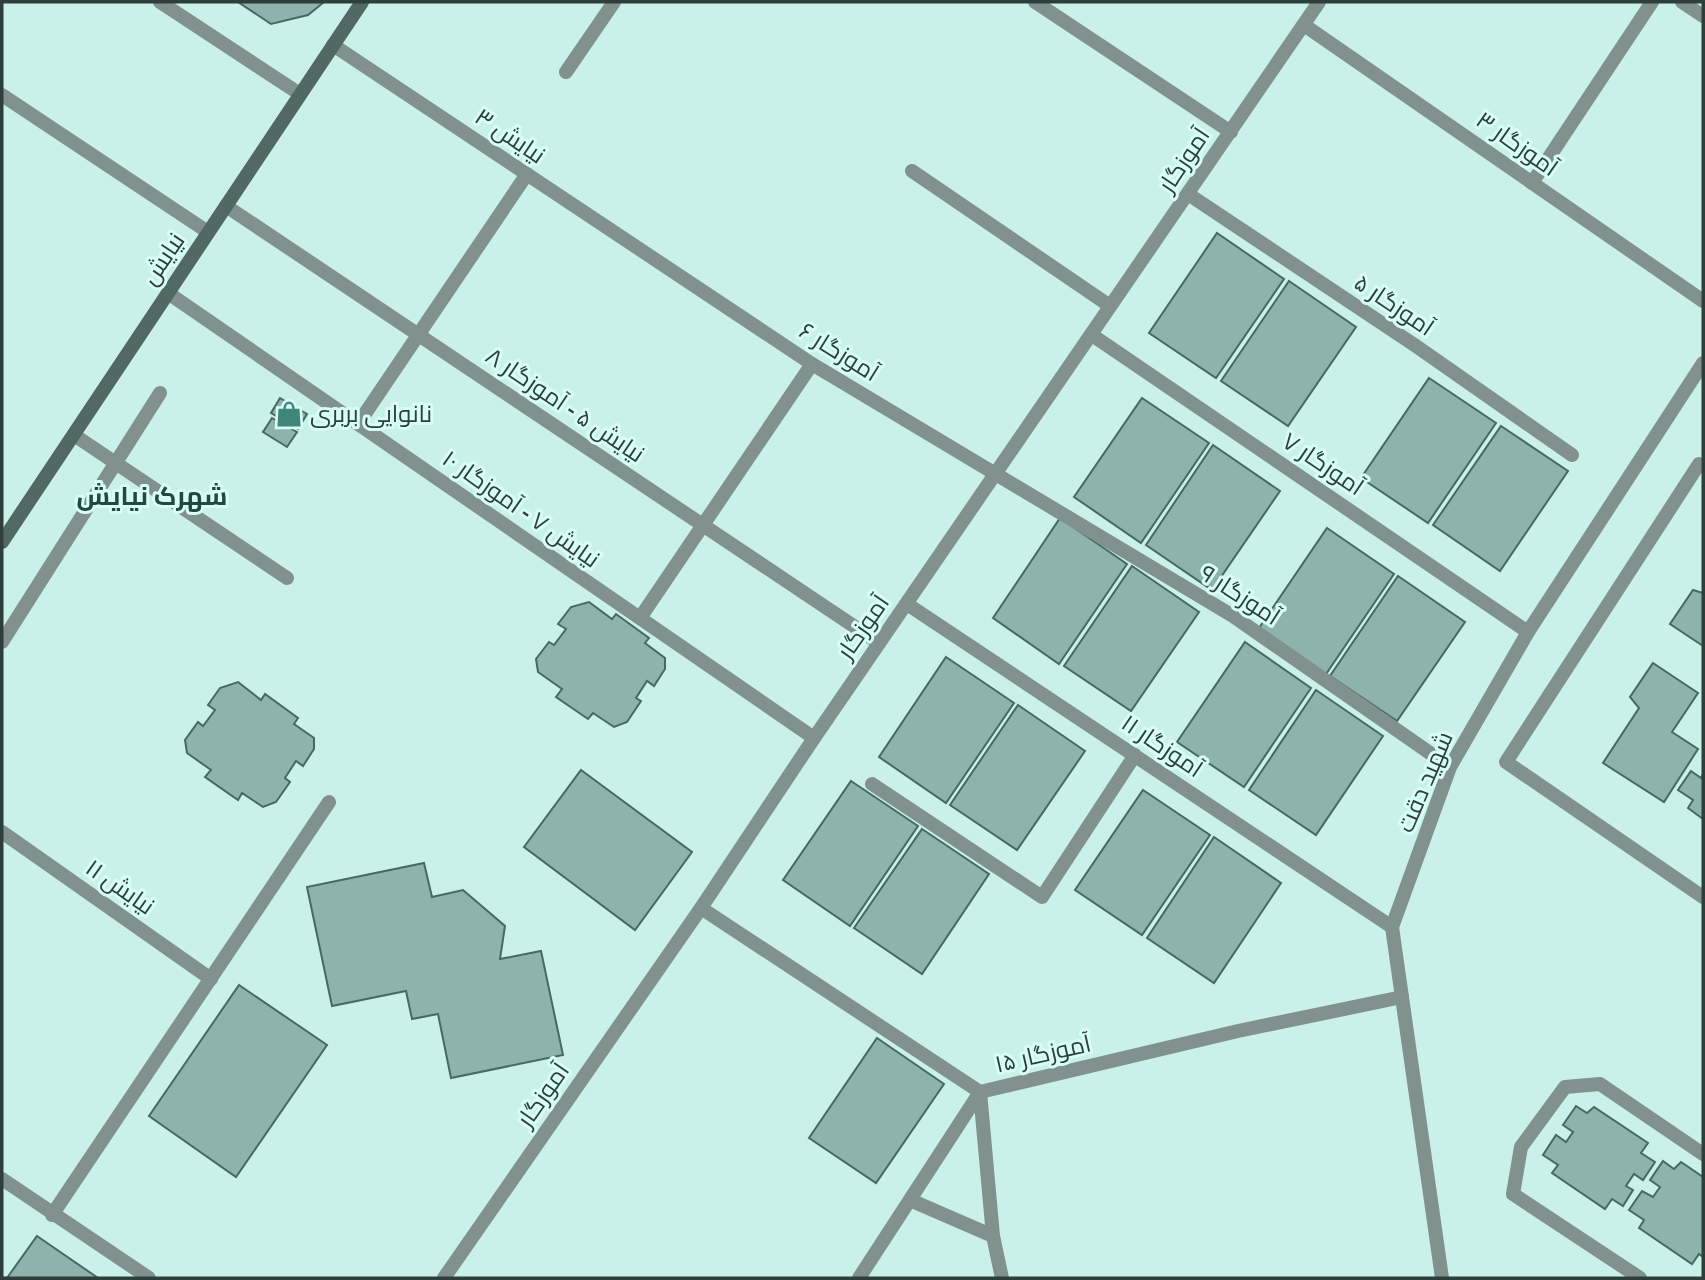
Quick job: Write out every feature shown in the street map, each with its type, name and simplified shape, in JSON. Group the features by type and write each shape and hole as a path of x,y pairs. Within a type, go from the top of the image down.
{"street":[{"path":"160,2 300,94"},
{"name":"نیایش","path":"2,542 362,2"},
{"path":"566,72 614,2"},
{"path":"1035,2 1231,132"},
{"name":"آموزگار","path":"444,1278 701,908 814,738 1319,2"},
{"path":"1532,183 1652,2"},
{"path":"1682,2 1703,16"},
{"name":"آموزگار ۳","path":"1304,25 1703,301"},
{"name":"نیایش ۳","path":"333,45 662,264"},
{"path":"2,95 208,232"},
{"path":"912,171 1110,306"},
{"path":"358,425 527,174"},
{"name":"آموزگار ۵","path":"1188,194 1416,346 1572,455"},
{"name":"نیایش ۵ - آموزگار ۸","path":"226,206 879,643"},
{"name":"آموزگار ۶","path":"662,264 811,364 996,473"},
{"name":"نیایش ۷ - آموزگار ۱۰","path":"168,293 814,738"},
{"name":"آموزگار ۷","path":"1092,335 1528,632"},
{"name":"شهید دقت","path":"1438,1277 1392,927 1450,767 1528,632 1703,363"},
{"path":"640,618 811,364"},
{"path":"2,642 160,393"},
{"path":"74,435 287,578"},
{"path":"1703,466 1699,464 1506,762 1703,897"},
{"name":"آموزگار ۹","path":"996,473 1233,616 1450,767"},
{"name":"آموزگار ۱۱","path":"907,604 1392,927"},
{"path":"872,784 1042,897 1135,755"},
{"path":"52,1214 329,802"},
{"name":"نیایش ۱۱","path":"2,832 211,979"},
{"name":"آموزگار ۱۵","path":"701,908 980,1092 1238,1031 1402,997"},
{"path":"1640,1278 1513,1194 1521,1147 1565,1087 1600,1084 1703,1154"},
{"path":"859,1278 980,1092"},
{"path":"980,1092 993,1236 1002,1278"},
{"path":"2,1179 149,1278"},
{"path":"911,1200 993,1236"}],"building":[{"path":"238,2 324,2 308,15 271,24"},
{"path":"1217,233 1284,279 1216,378 1149,333"},
{"path":"1289,281 1356,327 1288,426 1221,381"},
{"path":"1429,378 1496,423 1428,523 1361,478"},
{"name":"نانوایی بربری","path":"280,398 307,414 298,429 271,413"},
{"path":"1142,398 1209,443 1141,543 1074,497"},
{"path":"272,418 297,432 287,447 263,432"},
{"path":"1501,426 1568,471 1500,571 1433,525"},
{"path":"1213,445 1280,491 1212,590 1146,545"},
{"path":"1060,518 1127,564 1059,664 993,618"},
{"path":"1327,528 1394,574 1326,674 1259,628"},
{"path":"1132,566 1199,612 1131,711 1064,666"},
{"path":"1398,576 1465,622 1397,721 1330,676"},
{"path":"1693,590 1703,593 1703,646 1670,624"},
{"path":"589,602 612,619 616,614 649,638 645,643 665,658 665,669 654,686 647,681 636,698 641,701 627,722 614,727 593,713 588,719 556,697 562,689 538,672 536,659 549,642 554,645 566,629 558,624 571,607"},
{"path":"1245,642 1311,688 1244,787 1177,742"},
{"path":"946,657 1014,703 946,803 879,757"},
{"path":"1653,663 1698,693 1672,732 1698,749 1664,802 1603,763 1639,708 1630,697"},
{"path":"238,682 261,700 265,694 298,718 294,724 314,738 314,749 303,766 296,761 285,778 290,782 276,802 263,807 242,793 238,800 205,777 211,770 187,753 185,740 198,722 203,726 215,710 208,705 220,688"},
{"path":"1316,690 1383,736 1316,835 1249,790"},
{"path":"1018,705 1085,751 1017,850 950,805"},
{"path":"581,770 692,852 635,930 524,847"},
{"path":"1691,771 1701,778 1703,774 1703,819 1688,808 1693,800 1678,790"},
{"path":"851,781 918,826 850,926 783,880"},
{"path":"1143,790 1210,835 1142,935 1075,890"},
{"path":"922,829 989,874 922,974 854,928"},
{"path":"1214,837 1281,883 1214,983 1147,938"},
{"path":"424,863 432,897 463,890 505,926 500,959 541,951 563,1055 451,1078 438,1014 412,1019 406,991 332,1006 307,887"},
{"path":"239,985 327,1045 236,1177 149,1116"},
{"path":"877,1038 944,1084 876,1183 809,1138"},
{"path":"1576,1106 1587,1113 1594,1107 1648,1143 1641,1153 1655,1162 1643,1180 1634,1174 1626,1186 1633,1190 1623,1206 1612,1199 1605,1209 1552,1173 1558,1165 1543,1155 1556,1135 1566,1142 1573,1132 1563,1125"},
{"path":"1663,1161 1674,1169 1681,1162 1703,1177 1703,1257 1699,1254 1692,1264 1639,1228 1644,1220 1629,1210 1642,1191 1653,1197 1660,1187 1650,1180"},
{"path":"37,1236 98,1278 7,1278"}],"place":[{"name":"نانوایی بربری","path":"289,414"}],"district":[{"name":"شهرک نیایش","path":"152,496"}]}
